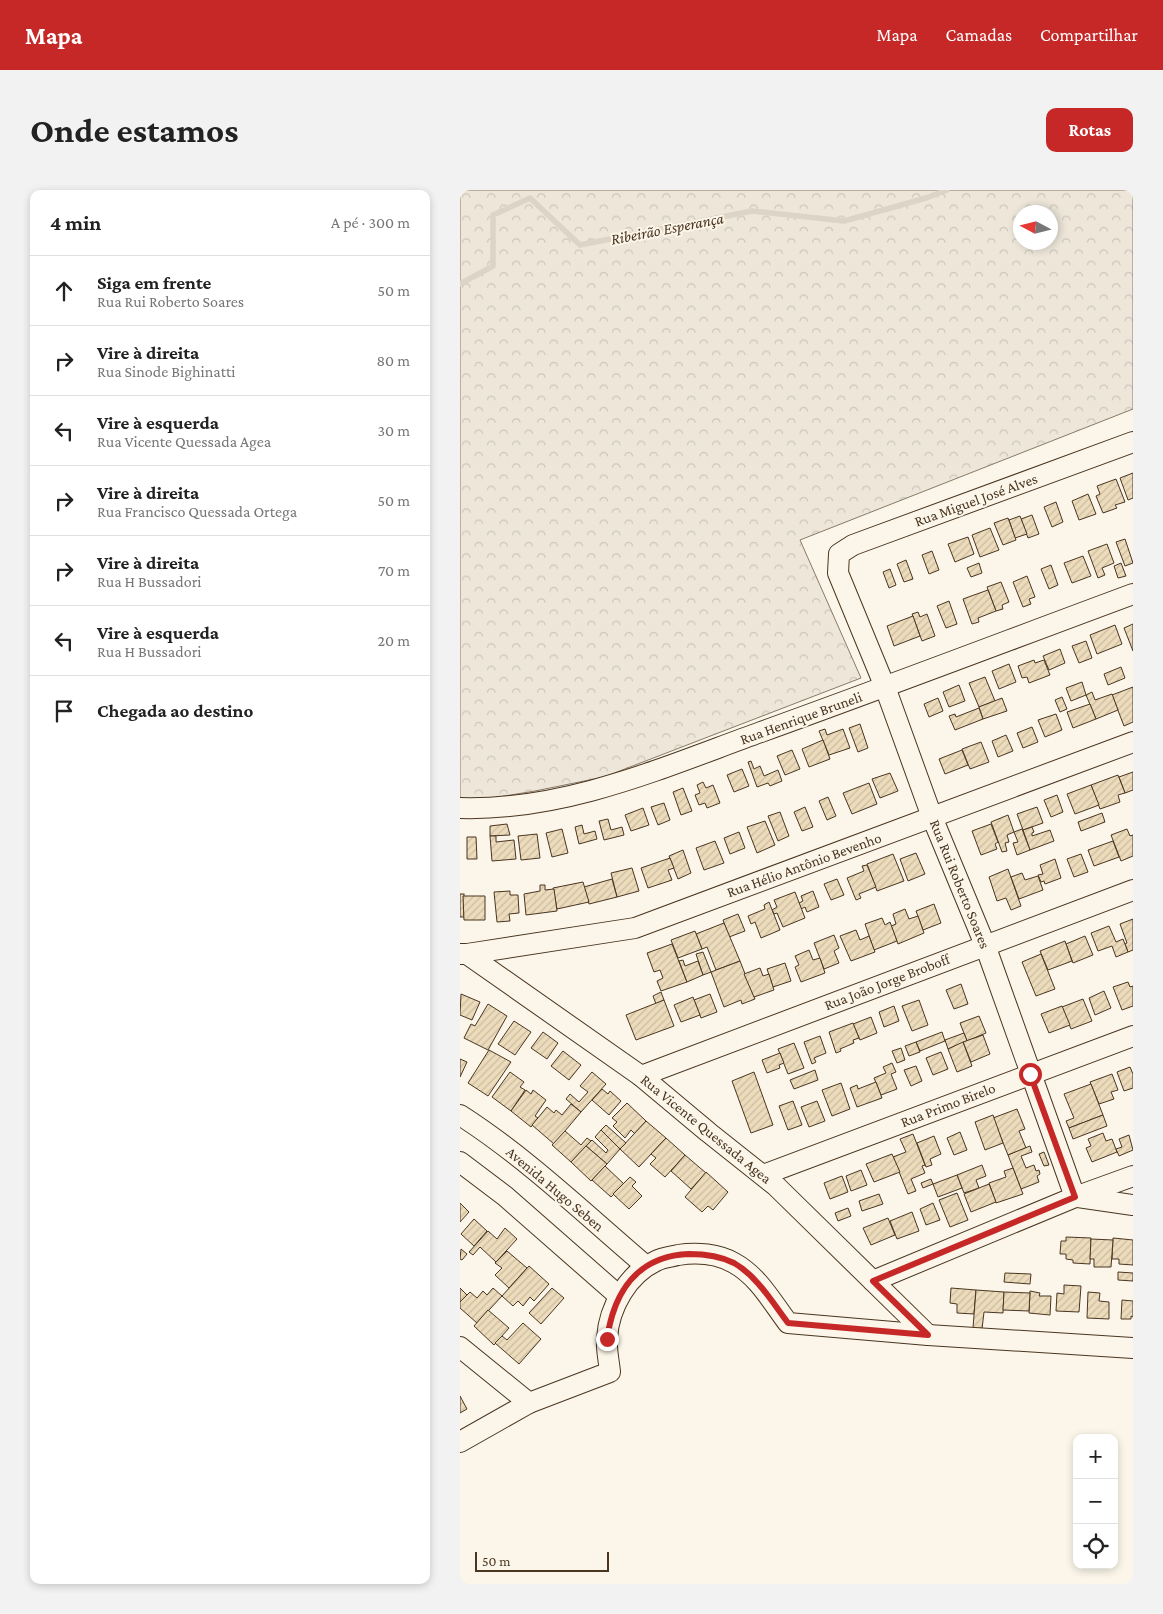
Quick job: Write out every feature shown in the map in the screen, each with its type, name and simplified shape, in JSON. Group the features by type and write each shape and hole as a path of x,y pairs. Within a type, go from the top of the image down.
{"street":[{"name":"Rua Miguel José Alves","path":"838,573 839,554 854,545 1133,442"},
{"name":"Rua Rui Roberto Soares","path":"838,573 885,687 932,817 985,945 1075,1197"},
{"name":"Rua Henrique Bruneli","path":"460,808 540,803 608,787 885,687 1133,594"},
{"name":"Rua Hélio Antônio Bevenho","path":"463,954 635,928 1133,742"},
{"name":"Rua João Jorge Broboff","path":"641,1076 1133,890"},
{"name":"Rua Vicente Quessada Agea","path":"463,954 641,1076 763,1175 928,1335"},
{"name":"Rua Primo Birelo","path":"763,1175 1133,1036"},
{"name":"Avenida Hugo Seben","path":"460,1115 512,1152 646,1266"},
{"path":"460,1162 505,1196 619,1296"},
{"path":"873,1281 1075,1197 1133,1176"},
{"path":"1075,1197 1133,1206"},
{"path":"460,1442 529,1403 610,1372 607,1339 609,1323 619,1296 630,1281 646,1266 657,1260 683,1254 711,1255 728,1261 748,1272 788,1323 928,1335 1133,1348"},
{"path":"460,1347 529,1403"}],"green space":[{"path":"460,190 1133,190 1133,409 800,540 861,678 604,777 468,802 460,801"}],"building":[{"path":"1133,473 1133,498 1128,500 1120,478"},
{"path":"1116,479 1125,502 1115,505 1117,508 1103,513 1096,496 1100,494 1097,486"},
{"path":"1088,494 1096,514 1079,520 1072,501"},
{"path":"1056,502 1063,522 1052,527 1044,507"},
{"path":"1032,515 1039,534 1028,538 1021,519"},
{"path":"1020,516 1027,534 1015,538 1009,520"},
{"path":"1008,518 1016,540 1003,545 994,523"},
{"path":"990,528 999,550 980,557 972,535"},
{"path":"968,537 974,554 955,562 948,544"},
{"path":"1125,539 1133,563 1125,566 1116,542"},
{"path":"1107,544 1114,563 1102,568 1105,575 1098,578 1088,551"},
{"path":"932,551 939,570 929,574 922,555"},
{"path":"1083,556 1091,576 1072,583 1064,563"},
{"path":"906,560 913,579 904,582 897,564"},
{"path":"979,563 982,573 971,577 967,568"},
{"path":"1121,563 1126,576 1118,578 1114,566"},
{"path":"1051,565 1058,585 1049,589 1041,569"},
{"path":"890,569 896,585 889,588 883,572"},
{"path":"1027,576 1035,597 1029,599 1031,604 1023,607 1013,582"},
{"path":"1001,582 1009,602 1002,605 1003,609 996,611 987,587"},
{"path":"988,590 996,611 978,618 979,622 972,624 963,599"},
{"path":"949,601 957,624 946,628 937,606"},
{"path":"918,612 920,617 927,614 935,636 922,641 912,614"},
{"path":"913,616 920,636 894,646 887,626"},
{"path":"1133,624 1133,651 1124,628"},
{"path":"1115,625 1122,644 1097,654 1090,635"},
{"path":"1086,641 1092,658 1079,663 1072,646"},
{"path":"1060,649 1065,663 1049,670 1043,656"},
{"path":"1034,660 1035,663 1044,660 1050,675 1029,683 1027,677 1022,678 1018,666"},
{"path":"1009,664 1016,682 999,689 992,671"},
{"path":"1121,667 1125,678 1108,685 1104,674"},
{"path":"985,677 995,701 979,707 969,683"},
{"path":"1082,682 1086,695 1071,701 1066,688"},
{"path":"959,685 965,701 949,707 943,692"},
{"path":"1133,687 1133,722 1124,726 1112,695"},
{"path":"1092,692 1095,700 1112,694 1118,710 1096,719 1086,695"},
{"path":"1062,697 1067,709 1060,712 1055,700"},
{"path":"938,698 943,711 929,717 924,704"},
{"path":"1002,698 1007,711 983,719 979,707"},
{"path":"1090,704 1096,719 1073,728 1067,712"},
{"path":"979,708 983,719 955,730 949,716 955,714 956,717"},
{"path":"1056,714 1062,730 1045,737 1038,720"},
{"path":"860,724 868,748 858,752 849,728"},
{"path":"1032,727 1038,742 1023,748 1017,733"},
{"path":"825,729 827,735 843,729 850,748 829,755 819,731"},
{"path":"1006,735 1013,751 998,757 992,741"},
{"path":"823,740 830,759 809,767 802,749"},
{"path":"981,742 989,762 970,769 962,749"},
{"path":"792,750 800,769 785,775 777,756"},
{"path":"962,750 968,765 945,774 939,759"},
{"path":"751,761 754,769 760,766 764,776 778,770 782,781 770,786 768,783 757,787 748,762"},
{"path":"742,769 749,786 734,792 727,775"},
{"path":"1133,772 1133,790 1125,793 1119,777"},
{"path":"890,773 898,791 880,798 872,779"},
{"path":"1118,775 1125,793 1118,795 1120,802 1100,809 1091,785"},
{"path":"703,782 706,788 713,785 720,803 707,808 705,803 699,805 695,795 700,793 697,785"},
{"path":"869,783 877,804 852,814 843,793"},
{"path":"1091,785 1099,805 1075,814 1067,794"},
{"path":"683,788 692,811 681,815 673,792"},
{"path":"1057,795 1063,812 1051,817 1044,800"},
{"path":"828,797 836,816 827,820 819,801"},
{"path":"664,803 670,820 658,825 651,807"},
{"path":"805,807 813,827 802,831 794,812"},
{"path":"1037,807 1043,823 1023,830 1017,814"},
{"path":"643,808 649,825 631,831 625,815"},
{"path":"780,812 789,836 778,841 768,816"},
{"path":"1102,813 1105,822 1081,831 1078,822"},
{"path":"1008,815 1014,832 1007,835 1009,842 1005,843 1007,851 1002,852 991,822"},
{"path":"608,819 611,830 622,827 624,835 604,840 599,821"},
{"path":"765,821 775,845 757,853 747,827"},
{"path":"507,824 510,835 490,836 490,826"},
{"path":"991,824 998,842 995,844 997,849 981,855 972,831"},
{"path":"582,825 584,834 595,831 597,839 579,844 575,827"},
{"path":"1032,827 1034,832 1032,836 1050,830 1054,841 1030,850 1023,830"},
{"path":"562,829 568,853 552,857 546,833"},
{"path":"1022,829 1030,850 1017,855 1013,843 1018,842 1014,832"},
{"path":"1127,829 1130,836 1133,835 1133,856 1121,861 1111,835"},
{"path":"739,832 745,848 730,854 724,838"},
{"path":"537,834 540,858 521,860 518,836"},
{"path":"490,836 496,836 496,842 514,840 516,859 492,861"},
{"path":"467,837 476,837 477,859 467,859"},
{"path":"715,841 724,863 704,870 696,848"},
{"path":"1113,841 1119,857 1094,866 1088,850"},
{"path":"683,850 691,873 678,879 669,856"},
{"path":"916,853 925,874 908,881 900,859"},
{"path":"893,854 904,881 877,891 867,864"},
{"path":"1081,854 1088,872 1074,877 1067,859"},
{"path":"670,858 674,868 668,870 672,880 648,888 641,868"},
{"path":"1055,859 1061,878 1045,884 1044,881 1041,882 1038,875 1043,874 1040,865"},
{"path":"867,865 876,887 859,894 861,898 856,900 847,878 864,871 862,866"},
{"path":"632,868 639,891 617,897 611,873"},
{"path":"1008,869 1021,906 1011,910 1006,898 997,901 989,877"},
{"path":"1022,873 1025,880 1038,876 1043,890 1019,899 1011,877"},
{"path":"612,879 617,897 589,904 584,887"},
{"path":"837,879 844,895 831,900 824,884"},
{"path":"583,882 589,902 557,909 553,888"},
{"path":"540,885 545,885 545,890 554,889 557,911 526,915 524,894 540,891"},
{"path":"510,891 510,895 518,895 519,913 509,914 510,921 497,922 494,892"},
{"path":"813,891 819,907 807,912 805,907 801,909 799,903 803,901 801,896"},
{"path":"795,892 805,918 783,927 777,913 774,914 772,910 777,907 774,900"},
{"path":"460,894 464,894 464,917 460,917"},
{"path":"463,896 485,896 485,920 464,920"},
{"path":"769,902 780,930 761,938 755,922 751,924 748,916 765,909 764,905"},
{"path":"934,904 941,923 923,930 916,911"},
{"path":"905,909 909,919 918,916 924,933 898,944 891,926 896,924 893,914"},
{"path":"738,914 745,931 729,937 723,920"},
{"path":"882,918 885,925 890,922 897,941 874,950 865,924"},
{"path":"1133,919 1133,950 1128,952 1125,944 1127,943 1120,924"},
{"path":"724,923 740,961 716,970 707,947 702,949 696,934"},
{"path":"1109,926 1116,942 1123,939 1128,952 1116,957 1112,946 1098,951 1091,933"},
{"path":"856,930 860,940 869,936 875,952 851,961 840,936"},
{"path":"695,931 702,949 678,958 671,940"},
{"path":"834,935 839,948 834,951 839,963 824,969 814,943"},
{"path":"1085,936 1093,955 1073,963 1066,944"},
{"path":"1065,941 1072,961 1048,970 1040,951"},
{"path":"672,944 687,982 661,991 657,981 663,978 660,970 654,972 647,953"},
{"path":"809,950 813,960 820,958 825,973 801,982 795,967 799,965 795,956"},
{"path":"703,952 711,972 703,975 696,954"},
{"path":"1041,954 1055,989 1036,996 1022,962"},
{"path":"683,960 685,966 698,961 703,975 687,982 679,961"},
{"path":"740,961 755,999 742,1004 741,1000 724,1007 711,972"},
{"path":"785,963 791,981 773,987 767,969"},
{"path":"760,968 763,976 769,974 774,990 754,997 744,974"},
{"path":"1128,982 1130,987 1133,986 1133,1006 1122,1010 1113,987"},
{"path":"961,984 968,1004 954,1009 946,990"},
{"path":"1104,991 1111,1008 1095,1015 1089,998"},
{"path":"661,992 664,1000 656,1004 653,996"},
{"path":"461,994 480,1002 472,1020 460,1015"},
{"path":"710,994 717,1012 701,1018 694,1000"},
{"path":"693,997 700,1015 681,1022 674,1005"},
{"path":"1083,999 1092,1021 1071,1029 1062,1007"},
{"path":"664,1000 674,1026 636,1040 626,1015"},
{"path":"919,1000 928,1025 912,1031 902,1006"},
{"path":"488,1004 507,1016 488,1050 464,1038 471,1024 475,1026"},
{"path":"894,1006 899,1021 884,1027 879,1012"},
{"path":"1062,1006 1070,1025 1049,1033 1041,1014"},
{"path":"979,1016 986,1033 967,1041 960,1023"},
{"path":"871,1017 877,1033 860,1040 853,1024"},
{"path":"514,1021 531,1032 515,1055 498,1044"},
{"path":"853,1023 859,1038 853,1040 854,1043 840,1049 841,1051 836,1053 829,1032"},
{"path":"543,1032 558,1043 547,1059 531,1048"},
{"path":"942,1032 945,1041 920,1051 916,1042"},
{"path":"964,1033 967,1041 948,1049 945,1040"},
{"path":"983,1035 990,1054 971,1062 963,1042"},
{"path":"820,1036 826,1053 814,1058 816,1062 812,1064 804,1042"},
{"path":"916,1042 920,1052 909,1056 905,1046"},
{"path":"963,1042 972,1066 957,1072 948,1049"},
{"path":"794,1043 804,1068 788,1074 778,1049"},
{"path":"901,1048 905,1060 897,1063 892,1051"},
{"path":"489,1050 511,1062 488,1096 468,1083"},
{"path":"563,1051 581,1065 569,1080 551,1066"},
{"path":"941,1052 948,1069 933,1075 926,1058"},
{"path":"780,1053 784,1063 779,1065 780,1068 767,1073 762,1060"},
{"path":"460,1059 467,1062 460,1077"},
{"path":"892,1063 896,1072 891,1074 897,1089 881,1095 874,1078 886,1073 883,1067"},
{"path":"916,1066 922,1081 911,1086 904,1070"},
{"path":"1130,1067 1133,1074 1133,1088 1124,1091 1117,1072"},
{"path":"815,1070 818,1080 794,1089 790,1080"},
{"path":"510,1072 524,1082 520,1087 525,1090 511,1111 492,1097"},
{"path":"592,1072 606,1084 581,1112 566,1099 570,1094 579,1102 588,1092 580,1086"},
{"path":"754,1072 773,1125 751,1133 732,1081"},
{"path":"1112,1074 1118,1090 1111,1092 1114,1099 1099,1104 1090,1082"},
{"path":"876,1082 882,1098 857,1107 850,1088 857,1085 858,1089"},
{"path":"841,1083 850,1109 832,1116 822,1090"},
{"path":"1091,1084 1103,1115 1069,1128 1066,1121 1074,1118 1064,1094"},
{"path":"602,1089 608,1094 610,1091 621,1101 609,1115 592,1100"},
{"path":"526,1090 531,1094 533,1090 546,1100 535,1116 538,1118 531,1127 511,1111"},
{"path":"793,1101 802,1125 788,1130 779,1106"},
{"path":"817,1101 825,1121 809,1127 801,1107"},
{"path":"627,1103 646,1121 635,1134 631,1130 625,1138 613,1126 617,1122 612,1118"},
{"path":"571,1104 581,1112 554,1144 532,1125 547,1107 554,1113 556,1110 562,1115"},
{"path":"1017,1109 1025,1129 1019,1131 1026,1148 1008,1155 993,1118"},
{"path":"993,1115 1003,1143 985,1150 975,1122"},
{"path":"1103,1115 1107,1126 1073,1139 1069,1128"},
{"path":"646,1121 666,1138 639,1167 620,1149"},
{"path":"606,1125 626,1143 620,1149 601,1130"},
{"path":"601,1130 620,1149 607,1164 586,1146 592,1140 606,1153 608,1150 595,1137"},
{"path":"565,1131 581,1145 587,1138 591,1141 571,1162 552,1145"},
{"path":"960,1132 967,1150 954,1155 947,1138"},
{"path":"1103,1133 1106,1141 1112,1139 1117,1152 1092,1162 1086,1148 1091,1146 1088,1139"},
{"path":"913,1134 925,1165 922,1166 925,1173 911,1179 916,1191 908,1194 893,1157 906,1152 900,1139"},
{"path":"1129,1135 1133,1150 1119,1156 1116,1149 1122,1147 1119,1139"},
{"path":"934,1136 941,1154 930,1159 932,1165 926,1167 917,1143"},
{"path":"666,1138 685,1155 665,1177 650,1164 656,1158 651,1154"},
{"path":"586,1146 607,1164 591,1181 571,1162"},
{"path":"1030,1146 1032,1152 1021,1156 1026,1168 1034,1165 1036,1171 1039,1170 1040,1174 1037,1176 1039,1182 1021,1189 1008,1155"},
{"path":"1044,1152 1049,1165 1044,1166 1039,1154"},
{"path":"892,1154 900,1172 874,1182 866,1164"},
{"path":"685,1155 706,1173 691,1189 671,1171"},
{"path":"982,1165 986,1176 976,1180 979,1188 964,1193 957,1175"},
{"path":"605,1166 624,1184 611,1197 592,1180"},
{"path":"1013,1168 1023,1194 996,1203 989,1183 1006,1177 1004,1171"},
{"path":"861,1170 867,1185 851,1191 846,1176"},
{"path":"706,1172 728,1192 713,1210 708,1206 702,1212 685,1197"},
{"path":"957,1175 962,1188 938,1197 933,1184"},
{"path":"842,1176 848,1192 830,1199 824,1183"},
{"path":"630,1177 636,1182 632,1186 642,1196 629,1209 613,1194"},
{"path":"931,1179 933,1184 923,1188 921,1183"},
{"path":"989,1184 996,1202 971,1212 964,1194"},
{"path":"957,1193 968,1220 950,1227 939,1200"},
{"path":"879,1194 883,1204 862,1211 859,1201"},
{"path":"460,1203 469,1212 460,1222"},
{"path":"933,1203 940,1220 926,1225 920,1209"},
{"path":"848,1208 851,1216 838,1221 835,1213"},
{"path":"912,1212 919,1231 897,1239 890,1221"},
{"path":"888,1218 895,1235 871,1245 863,1228"},
{"path":"474,1219 487,1231 474,1246 461,1234"},
{"path":"505,1228 517,1239 496,1262 480,1247 473,1255 469,1252 488,1231 497,1239"},
{"path":"1066,1237 1091,1238 1090,1264 1073,1263 1073,1260 1066,1259 1066,1254 1060,1254 1061,1241 1066,1241"},
{"path":"1113,1238 1133,1240 1133,1265 1119,1264 1119,1259 1112,1259"},
{"path":"1091,1239 1113,1240 1111,1267 1094,1267 1094,1259 1090,1259"},
{"path":"461,1249 467,1254 462,1260 460,1259"},
{"path":"507,1251 527,1268 509,1288 495,1275 502,1268 495,1263"},
{"path":"529,1266 549,1284 534,1301 530,1297 523,1306 518,1301 513,1306 502,1296"},
{"path":"1118,1272 1133,1273 1133,1281 1118,1280"},
{"path":"1005,1273 1031,1274 1030,1284 1004,1282"},
{"path":"1064,1285 1081,1286 1079,1312 1056,1311 1057,1293 1064,1294"},
{"path":"460,1288 467,1295 460,1302"},
{"path":"493,1288 502,1296 477,1323 460,1308 460,1302 470,1292 477,1298 483,1291 487,1295"},
{"path":"552,1288 564,1298 541,1324 529,1313"},
{"path":"951,1288 976,1290 974,1314 957,1313 957,1304 950,1303"},
{"path":"976,1290 1004,1292 1003,1313 984,1312 982,1329 973,1328"},
{"path":"1030,1291 1040,1293 1039,1296 1051,1296 1050,1315 1029,1313"},
{"path":"1004,1292 1030,1293 1029,1311 1003,1310"},
{"path":"1088,1292 1100,1293 1099,1301 1109,1302 1109,1319 1087,1318"},
{"path":"1122,1300 1133,1301 1133,1317 1131,1316 1131,1319 1121,1319"},
{"path":"488,1310 509,1328 494,1345 474,1326"},
{"path":"523,1323 541,1339 519,1364 495,1343 502,1336 507,1340"},
{"path":"460,1396 467,1409 460,1413"}],"waterway":[{"name":"Ribeirão Esperança","path":"460,284 493,266 493,215 530,198 580,245 752,211 844,221 926,198 947,190"}],"route":[{"path":"607,1339 609,1323 619,1296 630,1281 646,1266 657,1260 683,1254 711,1255 723,1258 748,1272 788,1323 928,1335 873,1281 1075,1197 1030,1074"}]}
